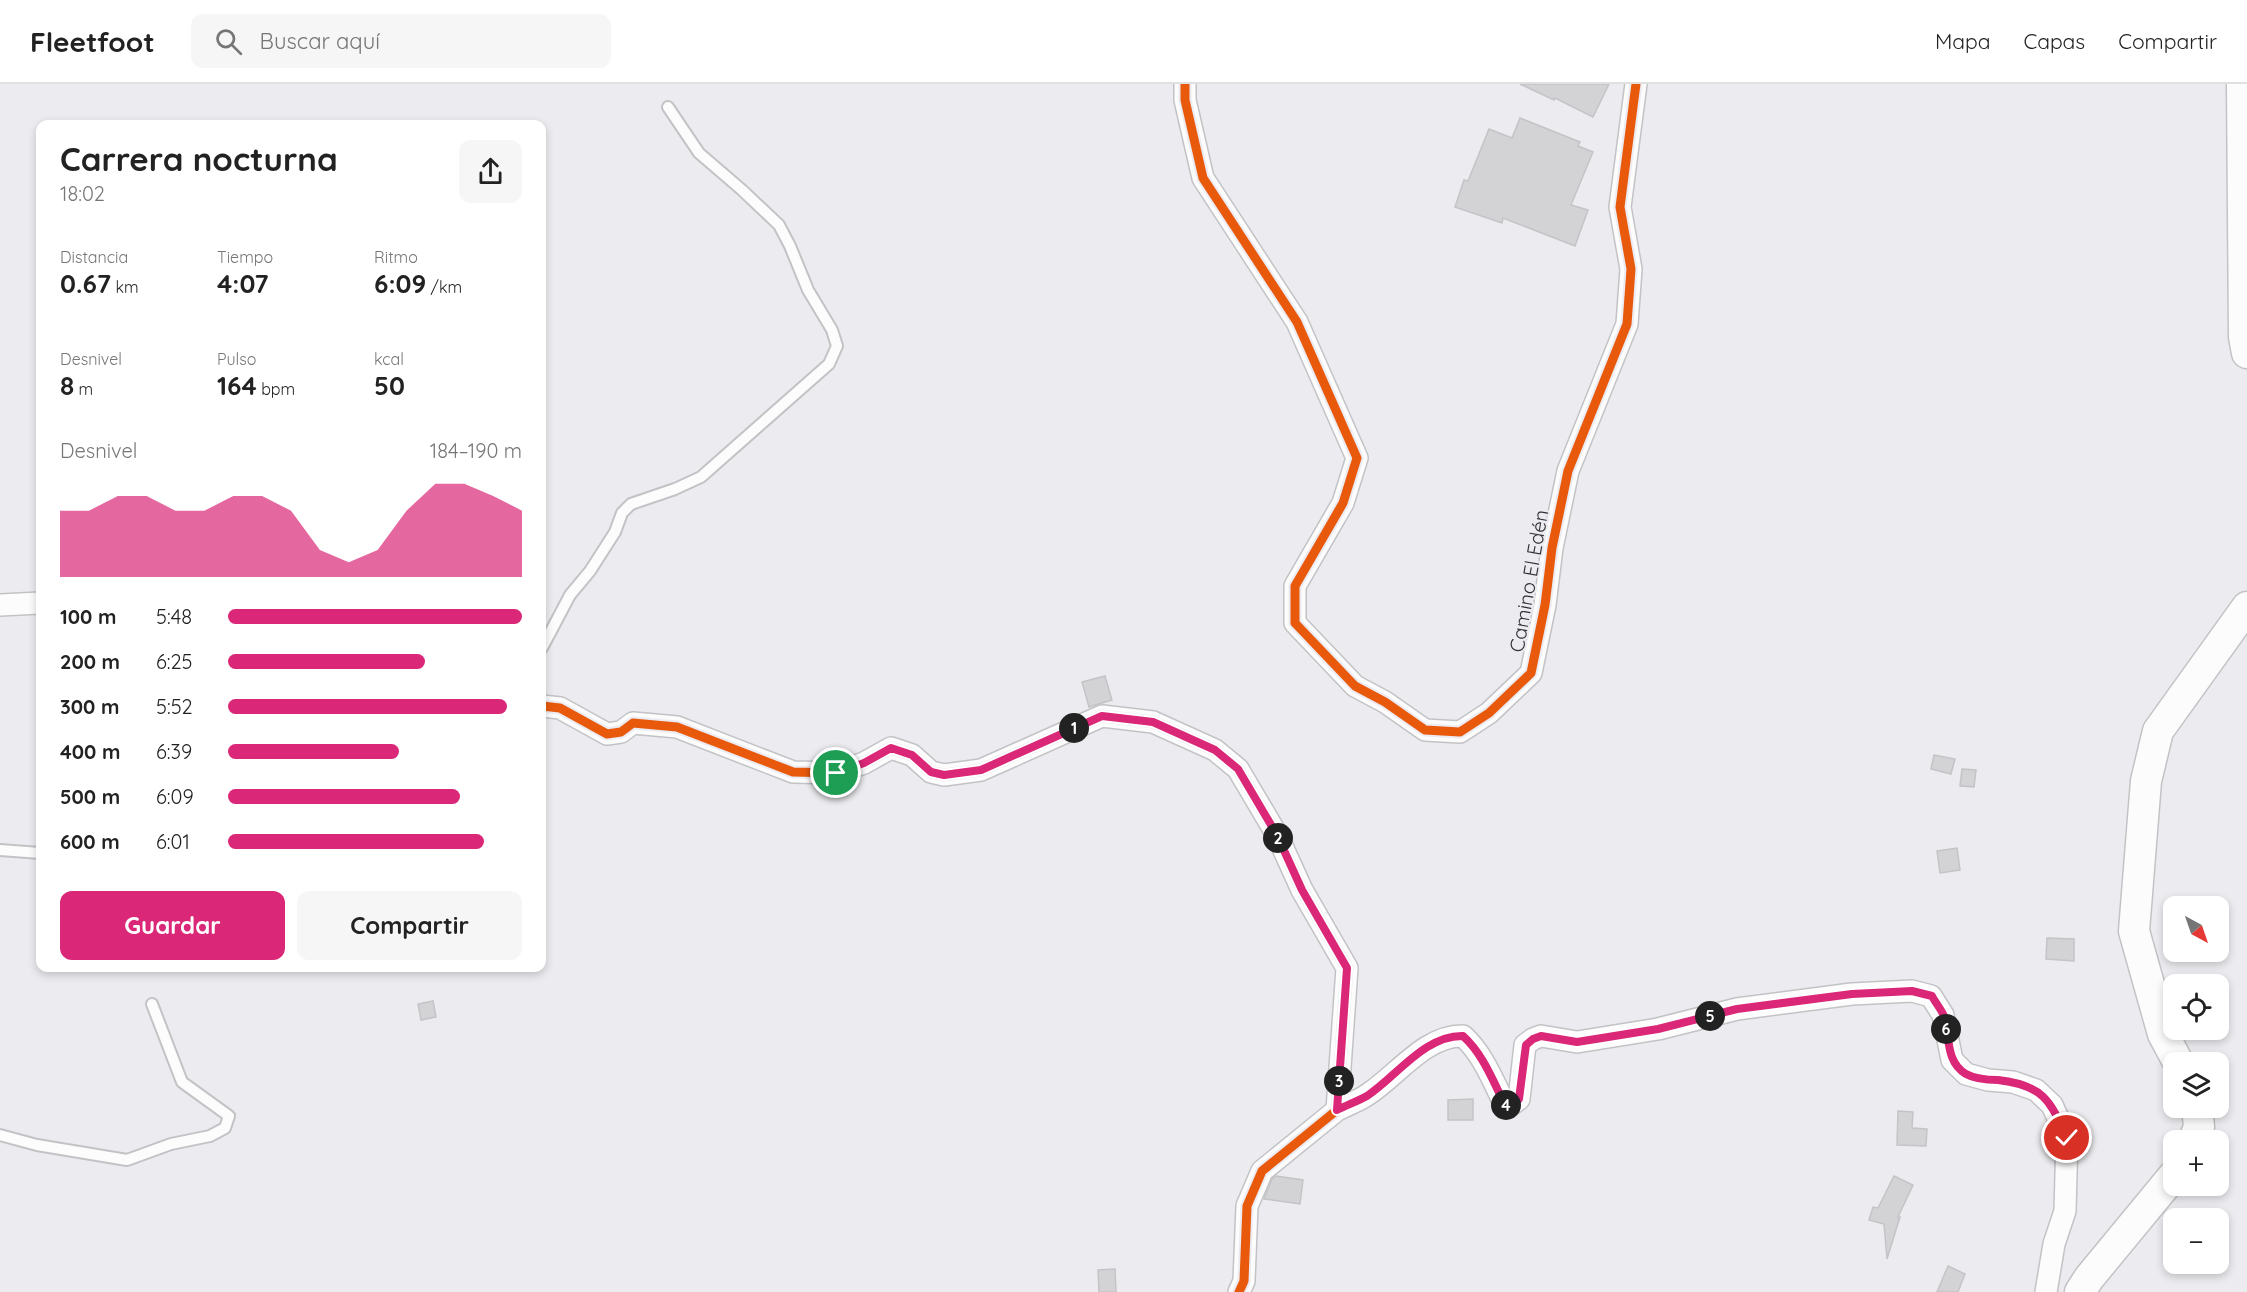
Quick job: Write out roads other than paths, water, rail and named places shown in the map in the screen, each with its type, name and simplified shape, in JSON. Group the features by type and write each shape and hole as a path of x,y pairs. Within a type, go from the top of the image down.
{"street":[{"name":"Camino El Edén","path":"1185,84 1185,100 1203,178 1297,322 1357,458 1343,503 1295,586 1295,623 1355,686 1385,702 1425,730 1460,732 1489,713 1531,673 1545,605 1552,548 1568,471 1627,324 1631,269 1620,207 1636,84"},
{"path":"2242,84 2244,337 2247,353"},
{"path":"0,605 36,603"},
{"path":"2173,1052 2163,1034 2134,931 2146,781 2158,731 2247,607"},
{"path":"546,706 561,708 607,735 621,732 633,723 677,727 793,772 836,773 864,763 891,748 912,755 931,772 944,775 981,770 1102,716 1153,722 1215,750 1238,769 1277,835 1302,890 1347,968 1337,1110"},
{"path":"1239,1292 1244,1281 1247,1206 1262,1171 1337,1110 1366,1096 1431,1045 1450,1035 1463,1036 1471,1043 1505,1105 1511,1106 1519,1099 1526,1045 1541,1036 1577,1042 1658,1029 1737,1009 1852,994 1912,991 1932,996 1943,1015 1952,1060 1966,1074 1988,1080 2013,1082 2036,1090 2052,1105 2067,1138 2065,1211 2054,1244 2046,1292"},
{"path":"2080,1292 2163,1187"}],"lane":[{"path":"546,640 570,595 590,571 615,532 622,513 631,504 675,489 701,477 829,364 837,346 832,330 808,290 779,225 699,153 668,106"},
{"path":"0,850 36,853"},
{"path":"0,1135 37,1145 127,1160 171,1144 210,1136 225,1128 229,1116 182,1082 153,1004"}]}
